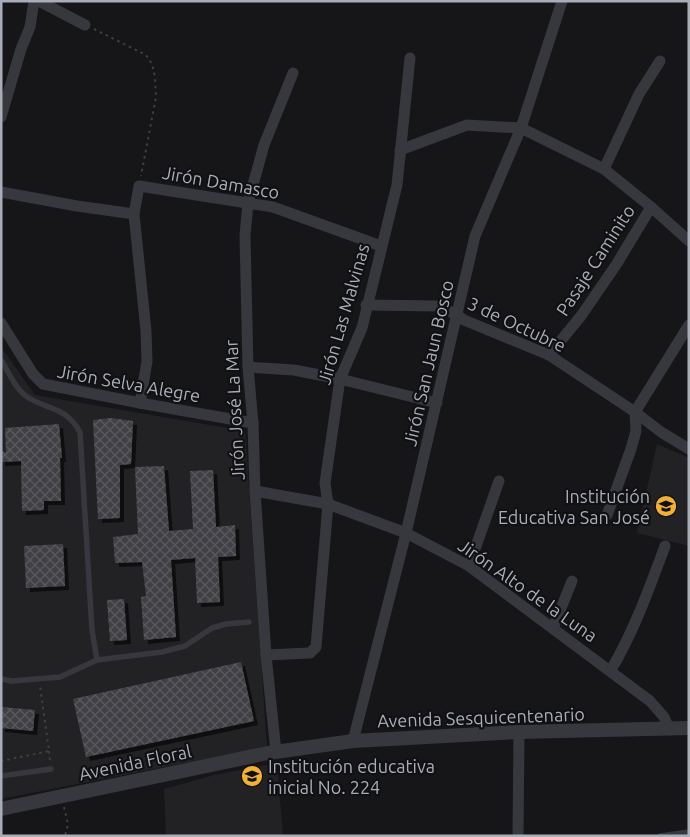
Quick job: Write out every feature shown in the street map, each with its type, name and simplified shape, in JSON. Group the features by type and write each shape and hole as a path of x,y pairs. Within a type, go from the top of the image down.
{"street":[{"path":"1,118 21,49 30,27 34,1"},
{"path":"39,1 85,25"},
{"name":"Jirón San Jaun Bosco","path":"353,741 406,533 475,236 521,128 562,1"},
{"name":"Jirón Las Malvinas","path":"266,655 310,653 316,647 328,504 325,484 340,379 362,328 366,305 398,185 410,58"},
{"path":"604,169 639,94 660,60"},
{"name":"Jirón José La Mar","path":"276,752 266,655 255,492 253,422 248,367 245,235 248,203 264,145 293,73"},
{"path":"400,150 467,125 521,128 604,169 689,241"},
{"path":"139,186 134,214 146,331 147,361 140,403"},
{"name":"Jirón Damasco","path":"139,186 273,207 381,246"},
{"path":"1,192 134,214"},
{"name":"Pasaje Caminito","path":"549,355 582,316 651,207"},
{"name":"3 de Octubre","path":"366,305 438,306 457,314 464,320 549,355 689,449"},
{"name":"Jirón Selva Alegre","path":"1,323 33,374 43,384 253,422"},
{"path":"607,514 631,450 636,431 635,412 689,325"},
{"path":"248,367 294,370 340,379 437,403"},
{"path":"469,566 499,480"},
{"name":"Jirón Alto de la Luna","path":"255,492 328,504 406,533 469,566 611,670 650,701 664,718 670,730"},
{"path":"611,670 624,648 641,609 665,546"},
{"path":"554,628 572,581"},
{"name":"Avenida Sesquicentenario","path":"276,752 353,741 519,732 670,730 689,728"},
{"path":"518,836 519,732"},
{"name":"Avenida Floral","path":"1,809 276,752"}],"lane":[{"path":"1,361 17,386 28,398 64,413 74,421 80,432 92,630 97,660"},
{"path":"1,679 12,681 60,677 97,660 162,652 185,646 212,628 226,624 249,622"},
{"path":"1,776 51,769"},
{"path":"660,836 689,832"}],"path":[{"path":"85,25 146,56 152,64 156,97 139,186"},
{"path":"1,761 49,751 40,679"},
{"path":"63,802 68,824 65,836"},
{"path":"27,836 39,836"}],"shaded area":[{"path":"1,347 35,395 245,431 267,747 1,799"},
{"name":"Institución Educativa San José","path":"657,444 689,458 689,546 637,533"},
{"path":"277,763 283,836 166,836 164,789 214,775"}],"building":[{"path":"111,418 133,421 131,464 120,465 120,518 98,519 93,420"},
{"path":"59,424 62,458 60,458 61,501 44,501 44,510 22,511 21,461 1,462 1,450 6,453 5,428"},
{"path":"164,466 169,531 193,529 190,471 213,470 216,527 235,525 236,556 218,557 220,602 197,603 195,558 171,560 176,637 144,640 141,597 146,596 142,562 115,563 113,537 138,534 135,467"},
{"path":"63,544 65,586 26,588 24,546"},
{"path":"124,599 127,640 110,641 107,600"},
{"path":"241,662 254,721 86,757 73,699"},
{"path":"1,707 35,710 33,731 1,728"}],"place":[{"name":"Institución Educativa San José","path":"666,506"},
{"name":"Institución educativa inicial No. 224","path":"252,776"}]}
